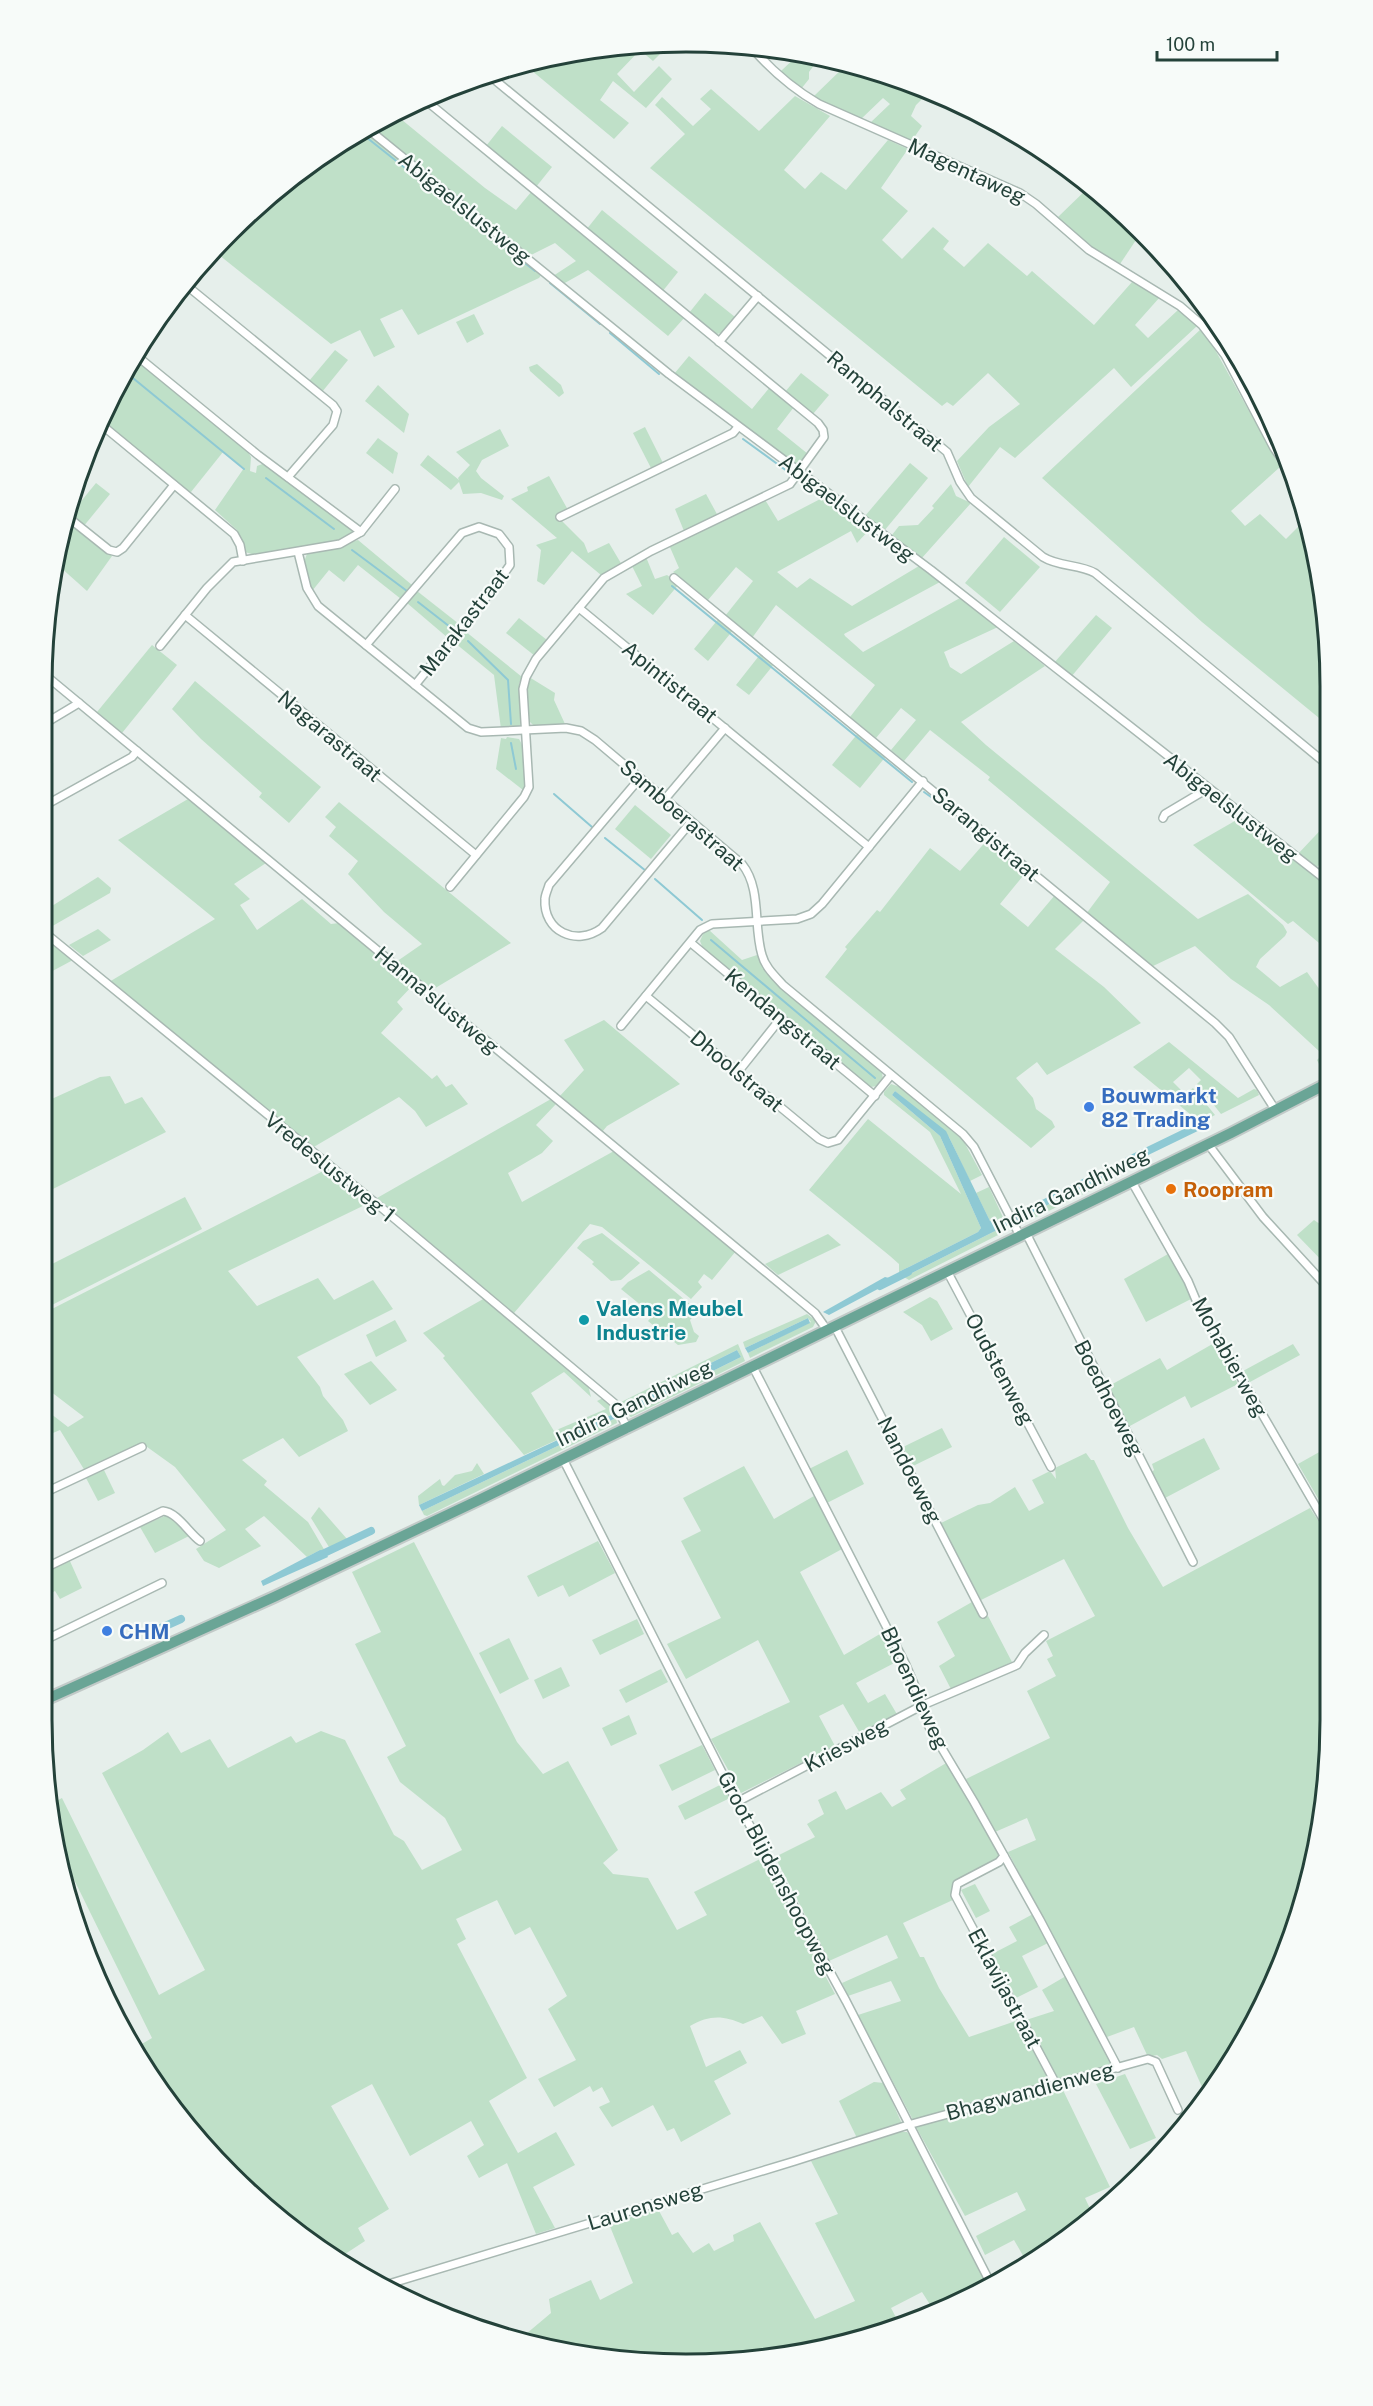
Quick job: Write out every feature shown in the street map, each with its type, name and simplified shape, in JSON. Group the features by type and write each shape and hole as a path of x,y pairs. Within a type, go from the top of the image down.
{"main road":[{"name":"Indira Gandhiweg","path":"52,1698 285,1592 563,1459 625,1425 753,1367 1021,1233 1132,1182 1208,1144 1274,1107 1320,1086"}],"street":[{"name":"Magentaweg","path":"761,57 786,82 819,104 1029,198 1089,250 1180,306 1202,325 1219,347 1272,445"},
{"name":"Ramphalstraat","path":"497,82 947,452 964,490 971,498 1042,557 1055,563 1086,568 1095,573 1320,758"},
{"path":"433,106 818,423 823,430 824,437 790,484 651,551 604,578 536,658 526,677 523,689 529,787 524,797 450,887"},
{"name":"Abigaelslustweg","path":"375,134 482,220 545,274 738,427 940,577 1320,875"},
{"path":"192,290 338,411 333,425 288,477"},
{"path":"719,342 758,296"},
{"path":"142,360 258,455 361,532"},
{"path":"560,517 734,433 738,427"},
{"path":"107,430 234,534 240,545 243,561"},
{"path":"74,522 109,550 117,552 123,548 174,485"},
{"path":"160,646 233,562 340,544 361,532 395,489"},
{"name":"Marakastraat","path":"366,645 462,533 479,527 499,534 509,547 510,565 415,685"},
{"name":"Samboerastraat","path":"298,552 300,568 312,598 318,606 468,728 481,732 566,728 581,731 640,778 748,871 753,883 762,955 769,970 783,985 963,1134 974,1147 1007,1213"},
{"name":"Sarangistraat","path":"674,578 1215,1023 1229,1037 1274,1107"},
{"name":"Apintistraat","path":"579,608 869,847"},
{"name":"Nagarastraat","path":"185,615 476,855"},
{"name":"Hanna'slustweg","path":"52,681 831,1328"},
{"path":"52,719 79,703"},
{"path":"665,799 725,728"},
{"path":"52,802 132,758 137,751"},
{"path":"640,778 549,885 545,899 549,917 556,928 569,936 583,938 593,935 602,928 691,822"},
{"path":"621,1026 700,930 712,924 797,919 811,914 822,904 923,781"},
{"path":"1163,818 1165,814 1206,788"},
{"name":"Vredeslustweg 1","path":"52,939 383,1209 614,1403 625,1425"},
{"name":"Kendangstraat","path":"690,943 875,1096"},
{"name":"Dhoolstraat","path":"646,996 819,1139 828,1143 838,1140 875,1096"},
{"path":"738,1072 781,1018"},
{"path":"875,1096 891,1075"},
{"path":"1208,1144 1263,1217 1320,1279"},
{"name":"Mohabierweg","path":"1132,1182 1188,1281 1196,1300 1320,1514"},
{"name":"Boedhoeweg","path":"1007,1213 1021,1233 1193,1562"},
{"name":"Oudstenweg","path":"947,1271 1051,1467"},
{"name":"Nandoeweg","path":"831,1328 889,1429 983,1614"},
{"name":"Bhoendieweg","path":"753,1367 905,1663 923,1705 927,1725 1004,1856 1118,2068"},
{"path":"52,1489 142,1447"},
{"name":"Groot Blijdenshoopweg","path":"563,1459 737,1802 846,2001 988,2277"},
{"path":"52,1565 163,1511 174,1515 191,1535 200,1541"},
{"path":"52,1637 162,1584"},
{"name":"Kriesweg","path":"737,1802 923,1705 1017,1665 1025,1653 1044,1635"},
{"name":"Eklavijastraat","path":"1004,1856 999,1862 957,1884 954,1889 955,1894 1057,2086"},
{"name":"Bhagwandienweg","path":"908,2125 1152,2060 1156,2062 1178,2110"},
{"name":"Laurensweg","path":"395,2282 795,2162 908,2125"}],"green space":[{"path":"661,53 653,61 645,54"},
{"path":"635,55 617,74 634,92 659,66 672,79 646,108 613,81 600,100 629,123 614,139 533,72 604,58"},
{"path":"791,62 814,66 809,72 809,79 801,89 781,71"},
{"path":"839,71 851,74 922,98 916,105 911,116 922,126 911,142 870,123 890,104 883,98 861,119 813,97"},
{"path":"711,89 759,131 795,96 830,116 784,170 805,189 821,172 846,190 888,140 908,149 881,188 908,211 882,240 902,259 933,227 949,241 943,249 964,267 988,243 1027,276 1032,271 1094,325 1132,282 1160,297 1135,325 1148,338 1178,310 1197,326 1131,387 1114,368 1015,458 1000,447 968,487 957,461 989,427 1020,404 988,373 953,406 947,402 942,406 650,168 685,134 655,105 662,97 693,126 711,109 700,99"},
{"path":"402,120 485,188 516,210 532,191 685,317 668,336 588,270 563,284 553,276 576,261 555,243 527,257 377,133"},
{"path":"502,126 552,167 536,187 486,146"},
{"path":"373,136 542,274 539,278 418,335 402,309 380,319 395,347 374,357 360,330 331,344 221,256 268,210 334,159"},
{"path":"1083,193 1136,239 1120,264 1088,245 1058,217"},
{"path":"602,210 678,272 662,292 586,230"},
{"path":"705,293 735,317 722,333 715,334 689,313"},
{"path":"474,314 484,334 467,343 456,322"},
{"path":"1201,329 1213,346 1280,467 1231,511 1245,526 1260,514 1286,539 1300,525 1315,604 1319,645 1320,719 1202,622 1042,478"},
{"path":"335,350 348,360 322,392 309,381"},
{"path":"689,356 752,409 770,387 794,407 777,429 808,454 797,468 674,374"},
{"path":"140,363 246,449 251,457 250,471 256,473 257,466 265,463 355,532 336,542 323,545 255,555 245,552 237,530 215,510 244,468 223,452 191,492 184,489 109,427"},
{"path":"537,364 561,385 564,393 559,397 530,371 529,367"},
{"path":"801,373 829,395 813,414 785,392"},
{"path":"378,385 409,414 404,433 365,401"},
{"path":"645,427 663,463 651,468 633,433"},
{"path":"500,429 509,446 482,460 476,471 481,478 504,496 502,500 481,493 463,494 459,482 451,490 420,465 428,455 459,480 458,478 470,465 456,452"},
{"path":"378,438 398,453 393,474 366,453"},
{"path":"910,463 928,478 884,531 865,516"},
{"path":"549,476 568,510 557,516 584,543 588,553 609,543 622,565 601,575 572,551 544,585 537,581 541,550 536,545 557,538 511,499 528,491 527,487"},
{"path":"96,483 110,494 83,527 75,520 80,503"},
{"path":"951,484 956,496 971,503 921,559 892,535 899,526 918,525 934,508 932,506"},
{"path":"706,494 718,516 684,531 675,509"},
{"path":"826,496 870,529 857,543 851,531 777,572 797,588 810,578 852,606 919,566 940,582 844,634 863,652 960,598 998,627 944,652 950,667 961,674 1014,641 1045,666 961,722 1198,919 1248,894 1283,925 1287,932 1285,936 1260,959 1256,967 1280,987 1307,972 1320,990 1320,1052 1269,1005 1231,979 1195,946 1151,967 1086,914 1110,882 988,780 990,777 930,730 904,761 891,750 916,720 901,708 876,738 850,717 875,685 776,605 752,638 725,616 753,581 736,567 708,600 673,572 679,568 669,545 764,498 778,521"},
{"path":"73,524 112,556 87,591 64,570"},
{"path":"1004,537 1040,567 1000,612 965,583"},
{"path":"358,540 412,585 401,599 358,565 344,582 329,570 312,591 303,564 307,554 342,547"},
{"path":"646,557 655,579 667,575 679,584 653,615 626,594 642,586 632,566"},
{"path":"417,591 459,624 448,638 407,603"},
{"path":"1096,615 1112,628 1071,677 1054,663"},
{"path":"720,617 734,629 708,661 694,649"},
{"path":"519,618 547,640 535,656 506,633"},
{"path":"465,631 522,677 519,684 521,723 518,729 501,729 494,675 455,643"},
{"path":"152,645 177,665 122,733 97,712"},
{"path":"762,652 775,663 749,695 736,685"},
{"path":"529,677 555,693 554,700 565,724 543,727 531,723 525,704"},
{"path":"195,681 321,787 289,823 259,797 262,793 201,739 172,709"},
{"path":"859,732 887,755 860,788 832,765"},
{"path":"507,737 519,739 524,750 526,771 523,790 496,769 501,738 506,739"},
{"path":"188,799 266,863 234,884 250,899 240,905 257,930 302,899 331,924 339,923 413,985 397,1002 403,1009 381,1033 432,1079 437,1075 446,1087 452,1084 468,1104 426,1127 415,1111 399,1097 312,1148 109,982 215,919 118,840"},
{"path":"339,802 511,943 432,990 396,962 422,944 384,912 348,874 358,861 329,836 336,827 325,817"},
{"path":"635,805 671,835 651,859 615,829"},
{"path":"1240,818 1320,878 1320,942 1293,921 1288,924 1193,845"},
{"path":"1320,831 1320,864 1315,869 1297,855"},
{"path":"988,839 1027,871 1000,904 1028,927 1055,895 1084,920 1055,949 1104,987 1141,1023 1047,1075 1037,1062 1016,1078 1033,1098 1036,1109 1052,1121 1055,1127 1031,1148 825,977 847,949 845,947 877,910 880,912 930,848 960,871"},
{"path":"98,877 111,888 110,893 52,926 52,906"},
{"path":"98,929 111,940 83,956 69,945"},
{"path":"709,930 742,960 757,955 766,973 774,981 882,1072 883,1080 878,1086 870,1087 704,951 700,941 704,932"},
{"path":"52,942 73,960 52,971"},
{"path":"604,1020 680,1084 607,1126 602,1132 559,1097 584,1070 564,1040"},
{"path":"1169,1042 1238,1098 1254,1089 1259,1095 1221,1114 1197,1084 1201,1080 1189,1068 1173,1082 1185,1094 1193,1088 1215,1115 1184,1131 1183,1128 1196,1119 1133,1067"},
{"path":"110,1076 125,1104 142,1097 166,1132 52,1189 52,1099 100,1077"},
{"path":"891,1084 900,1087 963,1140 982,1175 970,1181 949,1137 895,1091 892,1095 940,1136 981,1228 978,1232 899,1272 899,1264 809,1190 868,1119 961,1194 930,1132 884,1095"},
{"path":"551,1099 556,1104 536,1125 553,1141 542,1153 508,1173 522,1202 614,1151 736,1251 712,1280 704,1274 698,1282 702,1287 691,1299 602,1227 590,1224 514,1313 377,1198"},
{"path":"327,1169 369,1203 228,1271 257,1306 318,1278 334,1300 373,1280 393,1309 297,1357 320,1387 323,1396 343,1420 348,1431 299,1457 283,1438 242,1460 267,1481 264,1485 308,1522 325,1551 320,1550 307,1557 264,1516 245,1529 261,1546 219,1568 204,1561 196,1549 226,1530 175,1467 143,1444 85,1471 60,1430 52,1433 52,1415 68,1427 84,1417 52,1393 52,1309"},
{"path":"1104,1177 1106,1183 1022,1224 1017,1220"},
{"path":"989,1187 1007,1226 1006,1231 909,1280 904,1277 1005,1226 990,1221 976,1193"},
{"path":"185,1197 202,1229 52,1305 52,1264"},
{"path":"1314,1220 1320,1224 1320,1259 1297,1235"},
{"path":"602,1233 640,1263 621,1280 611,1281 577,1248 583,1241"},
{"path":"828,1234 841,1245 778,1275 765,1264"},
{"path":"1168,1254 1191,1299 1146,1322 1124,1279"},
{"path":"649,1270 698,1311 690,1320 694,1332 699,1336 696,1342 678,1345 648,1321 653,1315 621,1289 628,1282"},
{"path":"930,1297 937,1301 953,1329 931,1341 922,1325 903,1312"},
{"path":"485,1298 588,1385 591,1397 564,1372 531,1393 554,1431 606,1409 597,1401 603,1398 613,1414 524,1455 443,1358 445,1356 423,1333"},
{"path":"807,1314 816,1321 813,1327 750,1358 748,1353 811,1322 808,1318 745,1348 743,1342"},
{"path":"395,1320 407,1341 376,1357 366,1335"},
{"path":"1216,1342 1238,1384 1191,1408 1185,1396 1128,1427 1107,1387 1160,1358 1167,1370"},
{"path":"738,1344 745,1361 631,1417 626,1414 741,1357 737,1350 622,1407 619,1403"},
{"path":"1293,1344 1300,1355 1250,1382 1243,1371"},
{"path":"371,1361 397,1390 370,1405 344,1374"},
{"path":"616,1418 617,1423 427,1516 422,1511"},
{"path":"942,1428 952,1447 913,1466 903,1447"},
{"path":"1204,1438 1220,1469 1165,1498 1152,1472 1154,1470 1152,1464"},
{"path":"847,1450 864,1484 827,1503 809,1469"},
{"path":"1320,1452 1320,1502 1298,1464"},
{"path":"1086,1453 1091,1460 1094,1460 1128,1528 1163,1587 1310,1508 1320,1524 1319,1761 1308,1843 1299,1884 1272,1962 1236,2036 1202,2088 1186,2051 1162,2059 1157,2055 1148,2057 1134,2027 1107,2037 1008,1852 1036,1840 1027,1818 995,1832 966,1779 1050,1738 1027,1691 1056,1676 1047,1659 1053,1656 1046,1641 1095,1616 1064,1559 981,1600 941,1523 978,1505 990,1503 1015,1487 1029,1511 1044,1503 1032,1480 1050,1471 1056,1479 1055,1468"},
{"path":"477,1463 484,1474 419,1505 418,1496 440,1479 444,1486 455,1475 472,1471"},
{"path":"744,1466 774,1519 814,1496 842,1549 800,1572 844,1655 885,1631 900,1660 856,1683 868,1703 885,1694 898,1716 861,1735 843,1704 819,1716 835,1746 741,1793 711,1739 790,1702 758,1640 686,1679 667,1644 721,1618 681,1541 701,1531 683,1498"},
{"path":"104,1470 115,1493 98,1501 86,1478"},
{"path":"319,1507 347,1539 329,1547 311,1518"},
{"path":"169,1514 176,1519 189,1536 155,1553 140,1527"},
{"path":"598,1541 615,1573 569,1597 563,1585 538,1597 527,1576"},
{"path":"414,1542 517,1742 543,1774 568,1761 618,1850 603,1863 613,1874 648,1878 677,1930 707,1915 694,1892 762,1858 835,1994 796,2011 806,2034 782,2044 762,2016 743,2024 716,2017 690,2026 706,2067 740,2050 747,2063 714,2081 731,2114 681,2142 674,2128 667,2131 653,2105 612,2127 599,2107 610,2102 602,2087 593,2092 590,2086 554,2107 538,2079 576,2060 548,2009 567,1996 530,1927 515,1935 497,1900 456,1919 466,1939 457,1944 527,2078 489,2101 518,2153 556,2132 575,2165 533,2187 555,2228 536,2234 507,2163 479,2178 467,2156 484,2145 471,2121 410,2156 372,2084 331,2106 389,2209 358,2228 365,2241 345,2254 301,2222 238,2168 210,2138 159,2072 142,2044 152,2038 72,1876 58,1802 62,1798 159,1995 205,1970 102,1773 143,1750 168,1732 181,1753 210,1739 228,1768 291,1736 296,1743 321,1731 345,1740 394,1835 404,1841 422,1870 462,1850 445,1818 400,1782 387,1757 406,1746 355,1644 381,1632 352,1572"},
{"path":"69,1559 82,1588 60,1599 55,1591 52,1592 52,1568"},
{"path":"972,1602 982,1619 988,1616 1012,1662 952,1691 939,1666 955,1656 937,1622"},
{"path":"637,1619 644,1634 600,1655 592,1640"},
{"path":"509,1638 529,1679 500,1694 479,1653"},
{"path":"561,1667 570,1686 543,1699 534,1680"},
{"path":"661,1669 668,1682 626,1703 619,1690"},
{"path":"629,1715 637,1734 611,1746 602,1728"},
{"path":"702,1745 715,1770 672,1791 659,1765"},
{"path":"948,1762 1003,1856 1000,1862 954,1884 951,1892 955,1899 903,1923 920,1957 924,1957 939,1988 969,2037 1019,2020 1052,2083 913,2120 858,2015 901,2001 891,1981 848,1996 842,1983 898,1958 887,1935 829,1961 775,1857 815,1837 807,1824 824,1814 818,1800 836,1791 846,1810 881,1792 892,1807 906,1799 900,1790"},
{"path":"722,1784 730,1798 685,1820 678,1806"},
{"path":"975,1884 990,1911 976,1918 961,1890"},
{"path":"1033,1914 1048,1943 1022,1956 1038,1987 1016,1998 992,1954 1017,1941 1009,1927"},
{"path":"1066,1976 1114,2066 1058,2082 1026,2020 1054,2011 1042,1990"},
{"path":"1125,2074 1156,2138 1130,2149 1096,2084"},
{"path":"874,2082 884,2083 902,2124 857,2138 839,2101"},
{"path":"1062,2088 1110,2187 1085,2198 1090,2208 1024,2257 1014,2240 985,2255 976,2236 1026,2210 1017,2192 965,2216 915,2125"},
{"path":"900,2132 907,2132 984,2279 930,2305 922,2292 891,2308 896,2318 890,2320 851,2332 769,2348 686,2354 645,2352 604,2348 527,2333 551,2313 549,2299 591,2280 600,2300 633,2283 609,2224 658,2209 672,2235 678,2232 693,2253 709,2243 714,2251 734,2241 733,2235 760,2222 815,2319 855,2301 815,2223 838,2214 811,2161"}],"water":[{"path":"895,1091 946,1131 990,1221 996,1222 1002,1219 1005,1226 904,1277 901,1277 899,1272 978,1232 981,1228 940,1136 892,1095"},
{"path":"1100,1170 1104,1177 1017,1220 1015,1214"},
{"path":"885,1277 891,1282 829,1315 823,1312"},
{"path":"808,1318 810,1323 748,1353 745,1348"},
{"path":"737,1350 741,1357 626,1414 622,1407"},
{"path":"613,1414 616,1418 422,1511 419,1505"},
{"path":"320,1550 325,1551 328,1557 263,1586 261,1581"}],"waterway":[{"path":"368,138 535,271"},
{"path":"550,283 600,324"},
{"path":"610,333 659,374"},
{"path":"133,378 244,469"},
{"path":"743,439 791,474"},
{"path":"266,478 334,529"},
{"path":"352,550 407,591"},
{"path":"672,586 912,782"},
{"path":"418,602 454,630"},
{"path":"468,641 508,680 511,724"},
{"path":"511,743 516,769"},
{"path":"924,792 938,802"},
{"path":"554,794 592,827"},
{"path":"605,838 646,871"},
{"path":"655,879 702,920"},
{"path":"711,940 875,1078"},
{"path":"1129,1160 1195,1128"},
{"path":"995,1227 1026,1212"},
{"path":"880,1286 908,1272"},
{"path":"318,1556 371,1531"},
{"path":"152,1632 181,1619"}],"place":[{"name":"Bouwmarkt 82 Trading","path":"1089,1107"},
{"name":"Roopram","path":"1171,1189"},
{"name":"Valens Meubel Industrie","path":"584,1320"},
{"name":"CHM","path":"107,1631"}]}
